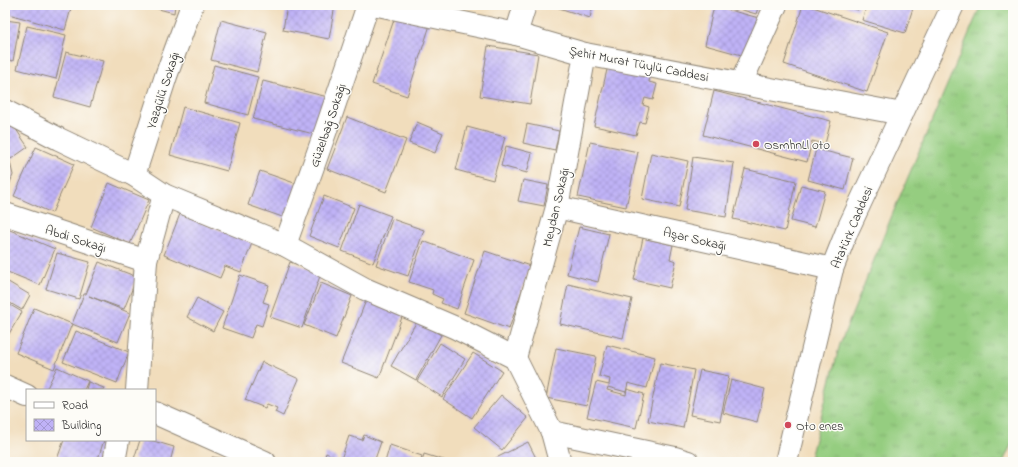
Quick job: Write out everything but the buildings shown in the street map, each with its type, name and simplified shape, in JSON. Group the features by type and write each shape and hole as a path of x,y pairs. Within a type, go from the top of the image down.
{"street":[{"name":"Yazgülü Sokağı","path":"134,175 166,76 192,5"},
{"name":"Güzelbağ Sokağı","path":"285,245 368,5"},
{"name":"Şehit Murat Tüylü Caddesi","path":"378,5 516,34 585,54 902,114"},
{"path":"516,34 525,5"},
{"path":"741,83 776,5"},
{"name":"Atatürk Caddesi","path":"786,462 832,269 847,231 953,5"},
{"name":"Meydan Sokağı","path":"515,358 558,206 585,54"},
{"path":"5,111 134,175 164,195 285,245 365,289 456,328 515,358 552,432 560,462"},
{"path":"137,389 146,261 164,195"},
{"name":"Aşar Sokağı","path":"558,206 832,269"},
{"name":"Abdi Sokağı","path":"5,214 146,261"},
{"path":"5,386 26,396"},
{"path":"156,413 265,462"},
{"path":"552,432 688,462"},
{"path":"114,462 118,441"}],"green space":[{"path":"981,5 1013,5 1013,441 1003,462 809,462 840,344 897,203"}],"place":[{"name":"OsmhnLl oto","path":"756,144"},
{"name":"Oto enes","path":"788,425"}]}
